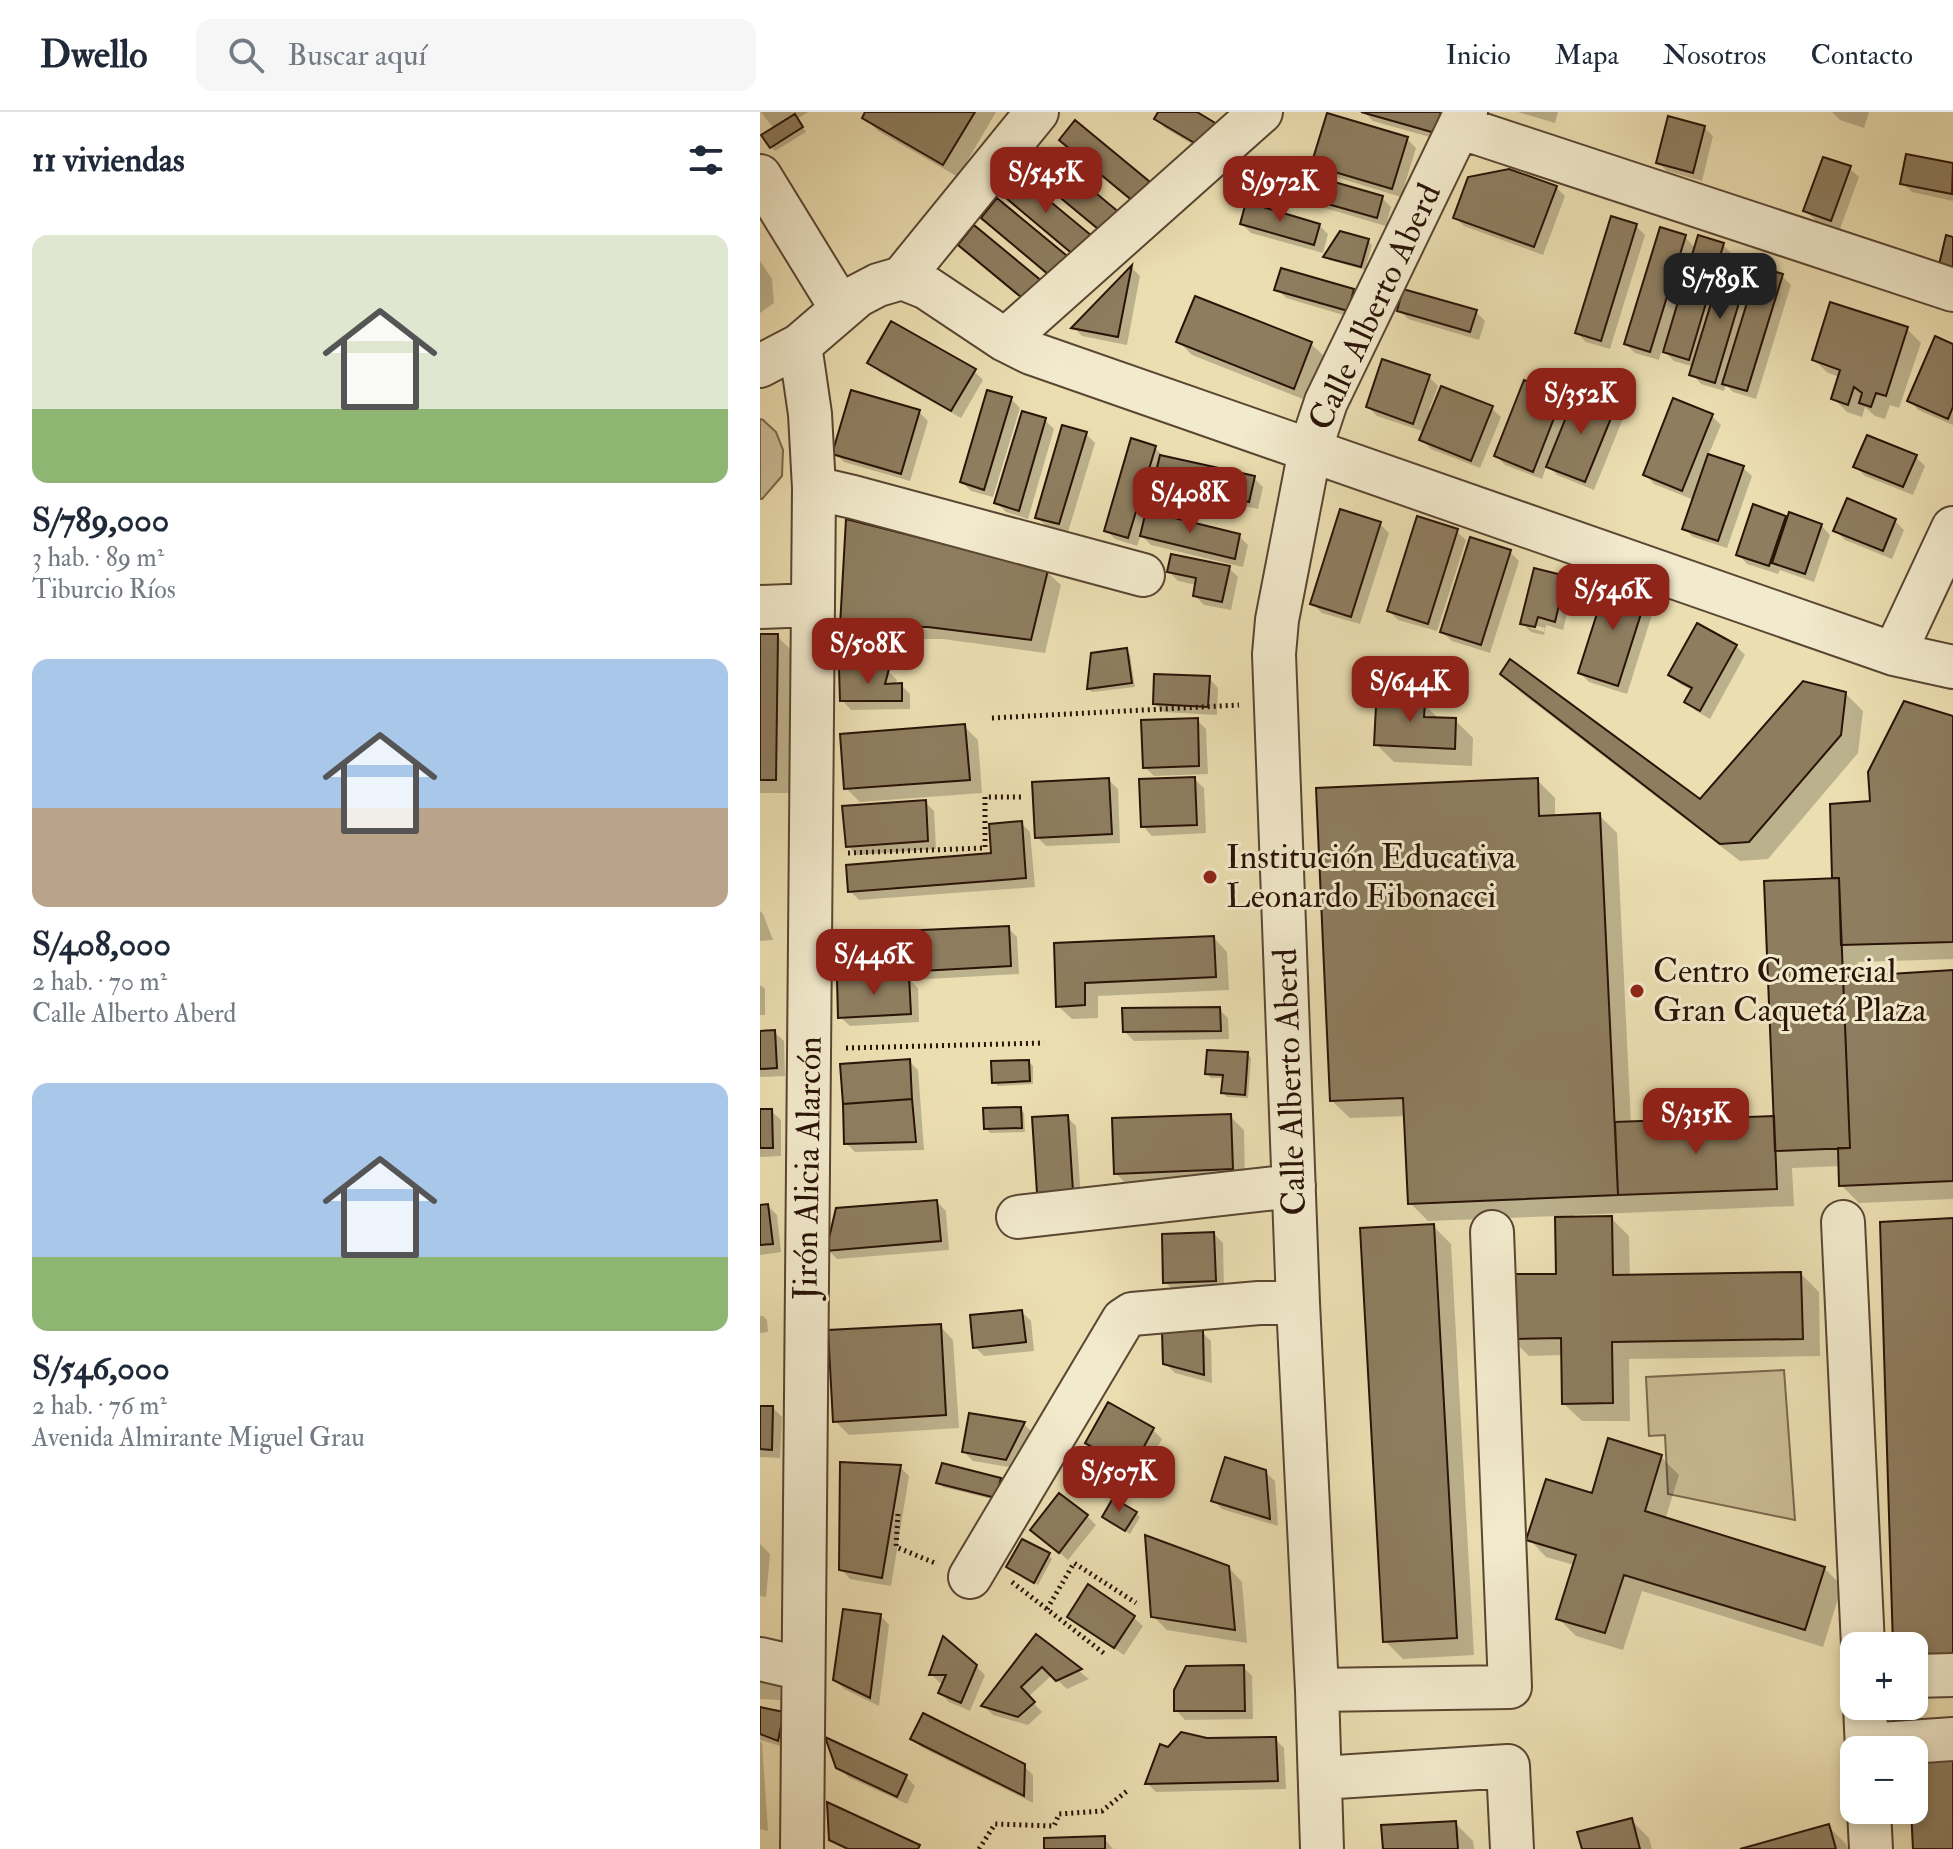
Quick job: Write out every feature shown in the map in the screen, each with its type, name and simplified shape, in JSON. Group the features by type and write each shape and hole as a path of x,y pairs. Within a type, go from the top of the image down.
{"street":[{"path":"760,366 800,345 857,296 878,285 902,278 1037,112"},
{"path":"1005,340 1261,112"},
{"path":"1463,119 1953,290"},
{"name":"Calle Alberto Aberd","path":"1322,1849 1274,654 1277,620 1310,450 1326,402 1463,119"},
{"path":"760,176 841,308"},
{"path":"902,278 927,288 1005,340 1031,353 1894,654 1953,667"},
{"name":"Jirón Alicia Alarcón","path":"800,345 810,414 814,488 802,1849"},
{"path":"814,488 1143,575"},
{"path":"1894,654 1953,528"},
{"path":"760,607 813,605"},
{"path":"1018,1217 1294,1186"},
{"path":"1843,1222 1862,1632"},
{"path":"1317,1690 1510,1687 1492,1232"},
{"path":"976,1567 1123,1320 1132,1314 1259,1303 1298,1303"},
{"path":"760,1659 803,1669"},
{"path":"1928,1676 1953,1675"},
{"path":"1866,1734 1953,1739"},
{"path":"1321,1778 1508,1766 1512,1849"},
{"path":"1870,1824 1871,1849"}],"path":[{"path":"992,718 1275,704"},
{"path":"811,854 985,848 985,797 1022,797"},
{"path":"809,1049 1044,1043"},
{"path":"898,1514 896,1547 976,1567 1047,1609 1106,1655"},
{"path":"1047,1609 1074,1563 1136,1603"},
{"path":"979,1849 995,1824 1054,1826 1059,1814 1102,1811 1127,1791"}],"shaded area":[{"path":"760,419 776,432 783,450 782,476 762,499 760,499"},
{"path":"1784,1370 1795,1520 1668,1494 1665,1435 1649,1436 1646,1377"}],"building":[{"path":"865,112 975,112 943,165 862,118"},
{"path":"1158,112 1197,112 1217,124 1203,148 1154,119"},
{"path":"1361,112 1441,112 1435,133"},
{"path":"1327,113 1408,137 1392,189 1311,165"},
{"path":"795,114 803,127 770,148 761,135"},
{"path":"1668,116 1705,126 1693,173 1656,163"},
{"path":"1075,120 1150,182 1134,202 1059,140"},
{"path":"1045,151 1120,213 1103,233 1028,171"},
{"path":"1906,154 1953,163 1952,194 1900,184"},
{"path":"1823,157 1851,166 1831,221 1803,211"},
{"path":"1509,169 1557,186 1534,247 1453,218 1468,177"},
{"path":"1017,174 1092,236 1075,256 1000,193"},
{"path":"1310,175 1383,196 1377,218 1303,197"},
{"path":"997,198 1072,260 1055,280 981,218"},
{"path":"1246,202 1320,224 1314,245 1240,224"},
{"path":"1611,216 1637,224 1601,341 1575,333"},
{"path":"974,225 1049,287 1033,307 958,245"},
{"path":"1660,227 1686,235 1650,352 1624,344"},
{"path":"1340,231 1369,239 1361,267 1323,257"},
{"path":"1698,235 1724,243 1689,360 1663,352"},
{"path":"1946,235 1953,237 1953,273 1938,269"},
{"path":"1725,258 1750,266 1715,383 1689,375"},
{"path":"1132,265 1118,337 1071,328"},
{"path":"1758,267 1783,274 1747,391 1722,384"},
{"path":"1281,268 1354,289 1348,311 1274,290"},
{"path":"1403,289 1477,310 1470,332 1397,311"},
{"path":"1195,296 1312,342 1294,389 1176,342"},
{"path":"1830,302 1908,327 1886,396 1876,393 1871,407 1859,403 1862,393 1854,387 1848,405 1831,399 1840,370 1812,360"},
{"path":"891,321 976,369 951,411 867,363"},
{"path":"1935,336 1953,344 1953,407 1948,419 1907,401"},
{"path":"1382,359 1430,375 1413,424 1366,407"},
{"path":"1524,380 1563,395 1533,472 1494,456"},
{"path":"1441,386 1493,406 1471,461 1419,440"},
{"path":"851,390 920,410 901,474 832,454"},
{"path":"987,390 1012,397 984,490 960,482"},
{"path":"1577,390 1616,406 1585,482 1546,467"},
{"path":"1673,398 1713,414 1682,491 1643,475"},
{"path":"1022,411 1046,418 1019,511 994,503"},
{"path":"1062,425 1087,432 1059,524 1035,518"},
{"path":"1867,435 1917,455 1903,487 1853,467"},
{"path":"1131,438 1156,446 1128,538 1104,531"},
{"path":"1708,454 1744,466 1718,541 1682,529"},
{"path":"1160,455 1255,476 1249,502 1154,480"},
{"path":"1847,498 1896,519 1883,551 1833,531"},
{"path":"1753,504 1786,516 1769,566 1736,555"},
{"path":"1340,509 1381,522 1351,617 1310,604"},
{"path":"1146,511 1240,534 1235,559 1140,536"},
{"path":"1789,512 1822,524 1805,574 1772,563"},
{"path":"1417,516 1458,529 1428,624 1387,611"},
{"path":"846,519 1048,570 1031,640 928,627 840,626"},
{"path":"1470,537 1511,550 1481,645 1440,632"},
{"path":"1171,554 1230,566 1222,602 1193,596 1196,578 1167,572"},
{"path":"1534,568 1566,576 1555,622 1538,617 1535,627 1520,624"},
{"path":"1608,579 1648,592 1618,686 1578,673"},
{"path":"1697,623 1737,645 1700,711 1684,702 1692,688 1668,675"},
{"path":"760,634 778,634 776,780 760,780"},
{"path":"1127,648 1132,683 1087,689 1091,653"},
{"path":"1510,659 1700,799 1803,681 1846,692 1841,735 1749,842 1720,844 1500,674"},
{"path":"839,669 889,669 885,684 902,683 902,701 840,701"},
{"path":"1154,674 1210,676 1208,707 1153,704"},
{"path":"1377,686 1425,702 1424,717 1456,718 1455,749 1374,745"},
{"path":"1904,701 1953,716 1953,942 1841,945 1839,878 1832,878 1830,804 1870,801 1868,772"},
{"path":"1198,718 1199,766 1143,768 1141,720"},
{"path":"965,724 970,780 844,789 840,734"},
{"path":"1195,777 1197,825 1141,827 1139,779"},
{"path":"1109,778 1112,834 1035,838 1032,782"},
{"path":"1538,778 1539,816 1600,813 1618,1195 1408,1204 1403,1098 1330,1101 1316,788"},
{"path":"926,800 928,841 846,847 842,806"},
{"path":"1022,821 1026,878 848,892 846,865 991,853 989,824"},
{"path":"1839,878 1850,1148 1775,1151 1764,881"},
{"path":"1009,926 1011,966 903,972 901,931"},
{"path":"1214,936 1216,977 1085,983 1085,1005 1056,1007 1054,943"},
{"path":"1953,970 1953,1181 1839,1186 1838,1148 1850,1148 1843,977"},
{"path":"909,976 911,1014 838,1018 837,980"},
{"path":"1220,1007 1221,1031 1123,1032 1122,1008"},
{"path":"775,1030 777,1068 760,1069 760,1031"},
{"path":"1207,1050 1248,1052 1245,1095 1221,1093 1223,1075 1205,1074"},
{"path":"910,1059 912,1099 843,1104 840,1064"},
{"path":"1029,1060 1030,1081 992,1083 991,1061"},
{"path":"912,1099 916,1142 844,1144 843,1104"},
{"path":"1021,1107 1022,1128 984,1129 983,1108"},
{"path":"760,1109 772,1109 773,1148 760,1148"},
{"path":"1231,1114 1233,1169 1114,1174 1112,1118"},
{"path":"1068,1115 1073,1191 1037,1193 1032,1117"},
{"path":"1774,1116 1777,1189 1618,1195 1615,1122"},
{"path":"937,1200 941,1241 826,1251 836,1208"},
{"path":"768,1204 773,1244 760,1245 760,1205"},
{"path":"1612,1216 1613,1275 1801,1272 1803,1339 1612,1342 1613,1403 1562,1404 1561,1338 1509,1339 1508,1274 1556,1274 1555,1217"},
{"path":"1953,1218 1953,1654 1928,1654 1928,1632 1893,1632 1880,1222"},
{"path":"1434,1224 1457,1638 1383,1642 1360,1228"},
{"path":"1214,1232 1216,1281 1163,1283 1162,1234"},
{"path":"1022,1310 1026,1342 973,1348 970,1315"},
{"path":"941,1324 946,1415 833,1422 828,1330"},
{"path":"1203,1330 1204,1375 1163,1364 1162,1331"},
{"path":"1108,1402 1154,1428 1132,1469 1085,1443"},
{"path":"760,1406 773,1406 772,1450 760,1449"},
{"path":"969,1413 1025,1422 1006,1460 962,1452"},
{"path":"1608,1438 1662,1455 1645,1511 1825,1567 1805,1630 1624,1575 1605,1633 1556,1619 1576,1555 1526,1540 1546,1479 1592,1493"},
{"path":"1225,1457 1266,1470 1270,1519 1211,1501"},
{"path":"840,1462 901,1465 882,1578 839,1570"},
{"path":"942,1463 1001,1478 996,1498 936,1483"},
{"path":"1059,1493 1088,1515 1059,1553 1030,1530"},
{"path":"1113,1498 1137,1512 1125,1531 1102,1517"},
{"path":"1145,1535 1229,1566 1235,1630 1151,1617"},
{"path":"1022,1539 1050,1553 1034,1583 1006,1567"},
{"path":"1088,1584 1135,1616 1114,1648 1067,1617"},
{"path":"843,1609 881,1614 870,1698 833,1680"},
{"path":"1036,1634 1082,1669 1056,1681 1042,1667 1021,1687 1035,1702 1018,1717 981,1706"},
{"path":"943,1636 977,1665 961,1703 938,1693 946,1675 929,1675"},
{"path":"1244,1665 1245,1711 1174,1711 1174,1690 1186,1666"},
{"path":"760,1707 784,1712 778,1741 760,1734"},
{"path":"923,1713 1025,1764 1024,1796 910,1739"},
{"path":"1181,1732 1207,1738 1276,1737 1278,1781 1145,1784 1160,1744 1168,1747"},
{"path":"825,1737 907,1775 897,1797 836,1768"},
{"path":"1953,1750 1953,1849 1913,1849 1912,1824 1928,1824 1928,1751"},
{"path":"827,1802 920,1845 918,1849 848,1849 829,1840"},
{"path":"1632,1818 1640,1849 1582,1849 1577,1832"},
{"path":"1456,1821 1458,1849 1383,1849 1381,1825"},
{"path":"1829,1824 1836,1849 1740,1849"},
{"path":"1105,1836 1105,1849 1044,1849 1044,1838"}],"place":[{"name":"Institución Educativa Leonardo Fibonacci","path":"1210,877"},
{"name":"Centro Comercial Gran Caquetá Plaza","path":"1637,991"}]}
